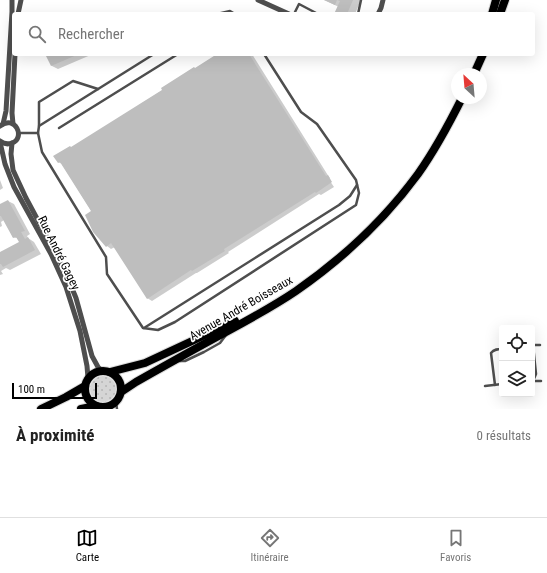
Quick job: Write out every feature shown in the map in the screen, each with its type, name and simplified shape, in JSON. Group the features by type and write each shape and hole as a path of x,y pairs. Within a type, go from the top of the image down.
{"main road":[{"path":"493,12 496,0"},
{"path":"501,12 505,0"},
{"path":"472,68 477,56"},
{"path":"477,68 482,56"},
{"name":"Avenue André Boisseaux","path":"106,372 121,370 145,363 232,323 269,302 313,273 359,234 391,200 430,148 456,104"},
{"name":"Avenue André Boisseaux","path":"121,392 172,361 261,313 296,291 358,241 388,211 418,173 446,129 459,104"},
{"path":"41,409 66,397 86,382 94,373 106,372 115,376 119,380 121,392 117,405 101,408 81,409"},
{"path":"86,382 84,391 88,400 92,404 101,408"}],"street":[{"path":"2,125 6,111 12,0"},
{"path":"18,12 21,0"},
{"path":"258,0 285,12"},
{"path":"379,12 383,0"},
{"path":"0,141 6,144 12,143 17,139 19,133 13,124 12,113 15,56"},
{"path":"2,125 8,123 13,124"},
{"name":"Rue André Gagey","path":"0,141 5,164 12,182 51,254 66,287 80,331 87,366 86,382"},
{"name":"Rue André Gagey","path":"12,143 10,154 13,170 26,198 64,269 76,298 92,356 98,367 106,372"}],"lane":[{"path":"358,12 361,0"},
{"path":"295,12 299,4 314,12"},
{"path":"39,126 151,56"},
{"path":"59,128 175,56"},
{"path":"98,89 72,81 39,102 38,133 42,152 106,257 108,274 144,328 158,330 175,322 356,205 359,193 356,180 316,124 302,112 265,56"},
{"path":"19,133 38,133"},
{"path":"144,328 339,206 350,196 357,185"},
{"path":"535,345 540,345"},
{"path":"495,385 491,353 499,349"},
{"path":"535,381 541,380"},
{"path":"485,386 499,384"}],"shaded area":[{"path":"103,376 112,380 116,389 112,398 103,402 94,398 90,389 94,380"}],"building":[{"path":"324,0 337,0 335,5"},
{"path":"337,0 353,0 348,12 335,12 340,1"},
{"path":"46,56 74,56 51,66"},
{"path":"214,56 250,56 326,176 328,175 332,182 147,299 111,243 106,247 93,232 85,215 91,211 60,162 58,163 53,156 70,146 71,147 162,90 161,88 194,67 195,68"},
{"path":"8,200 25,231 21,232 25,239 28,237 35,250 3,267 0,264 0,252 19,242 16,237 13,238 0,216 0,204"}]}
